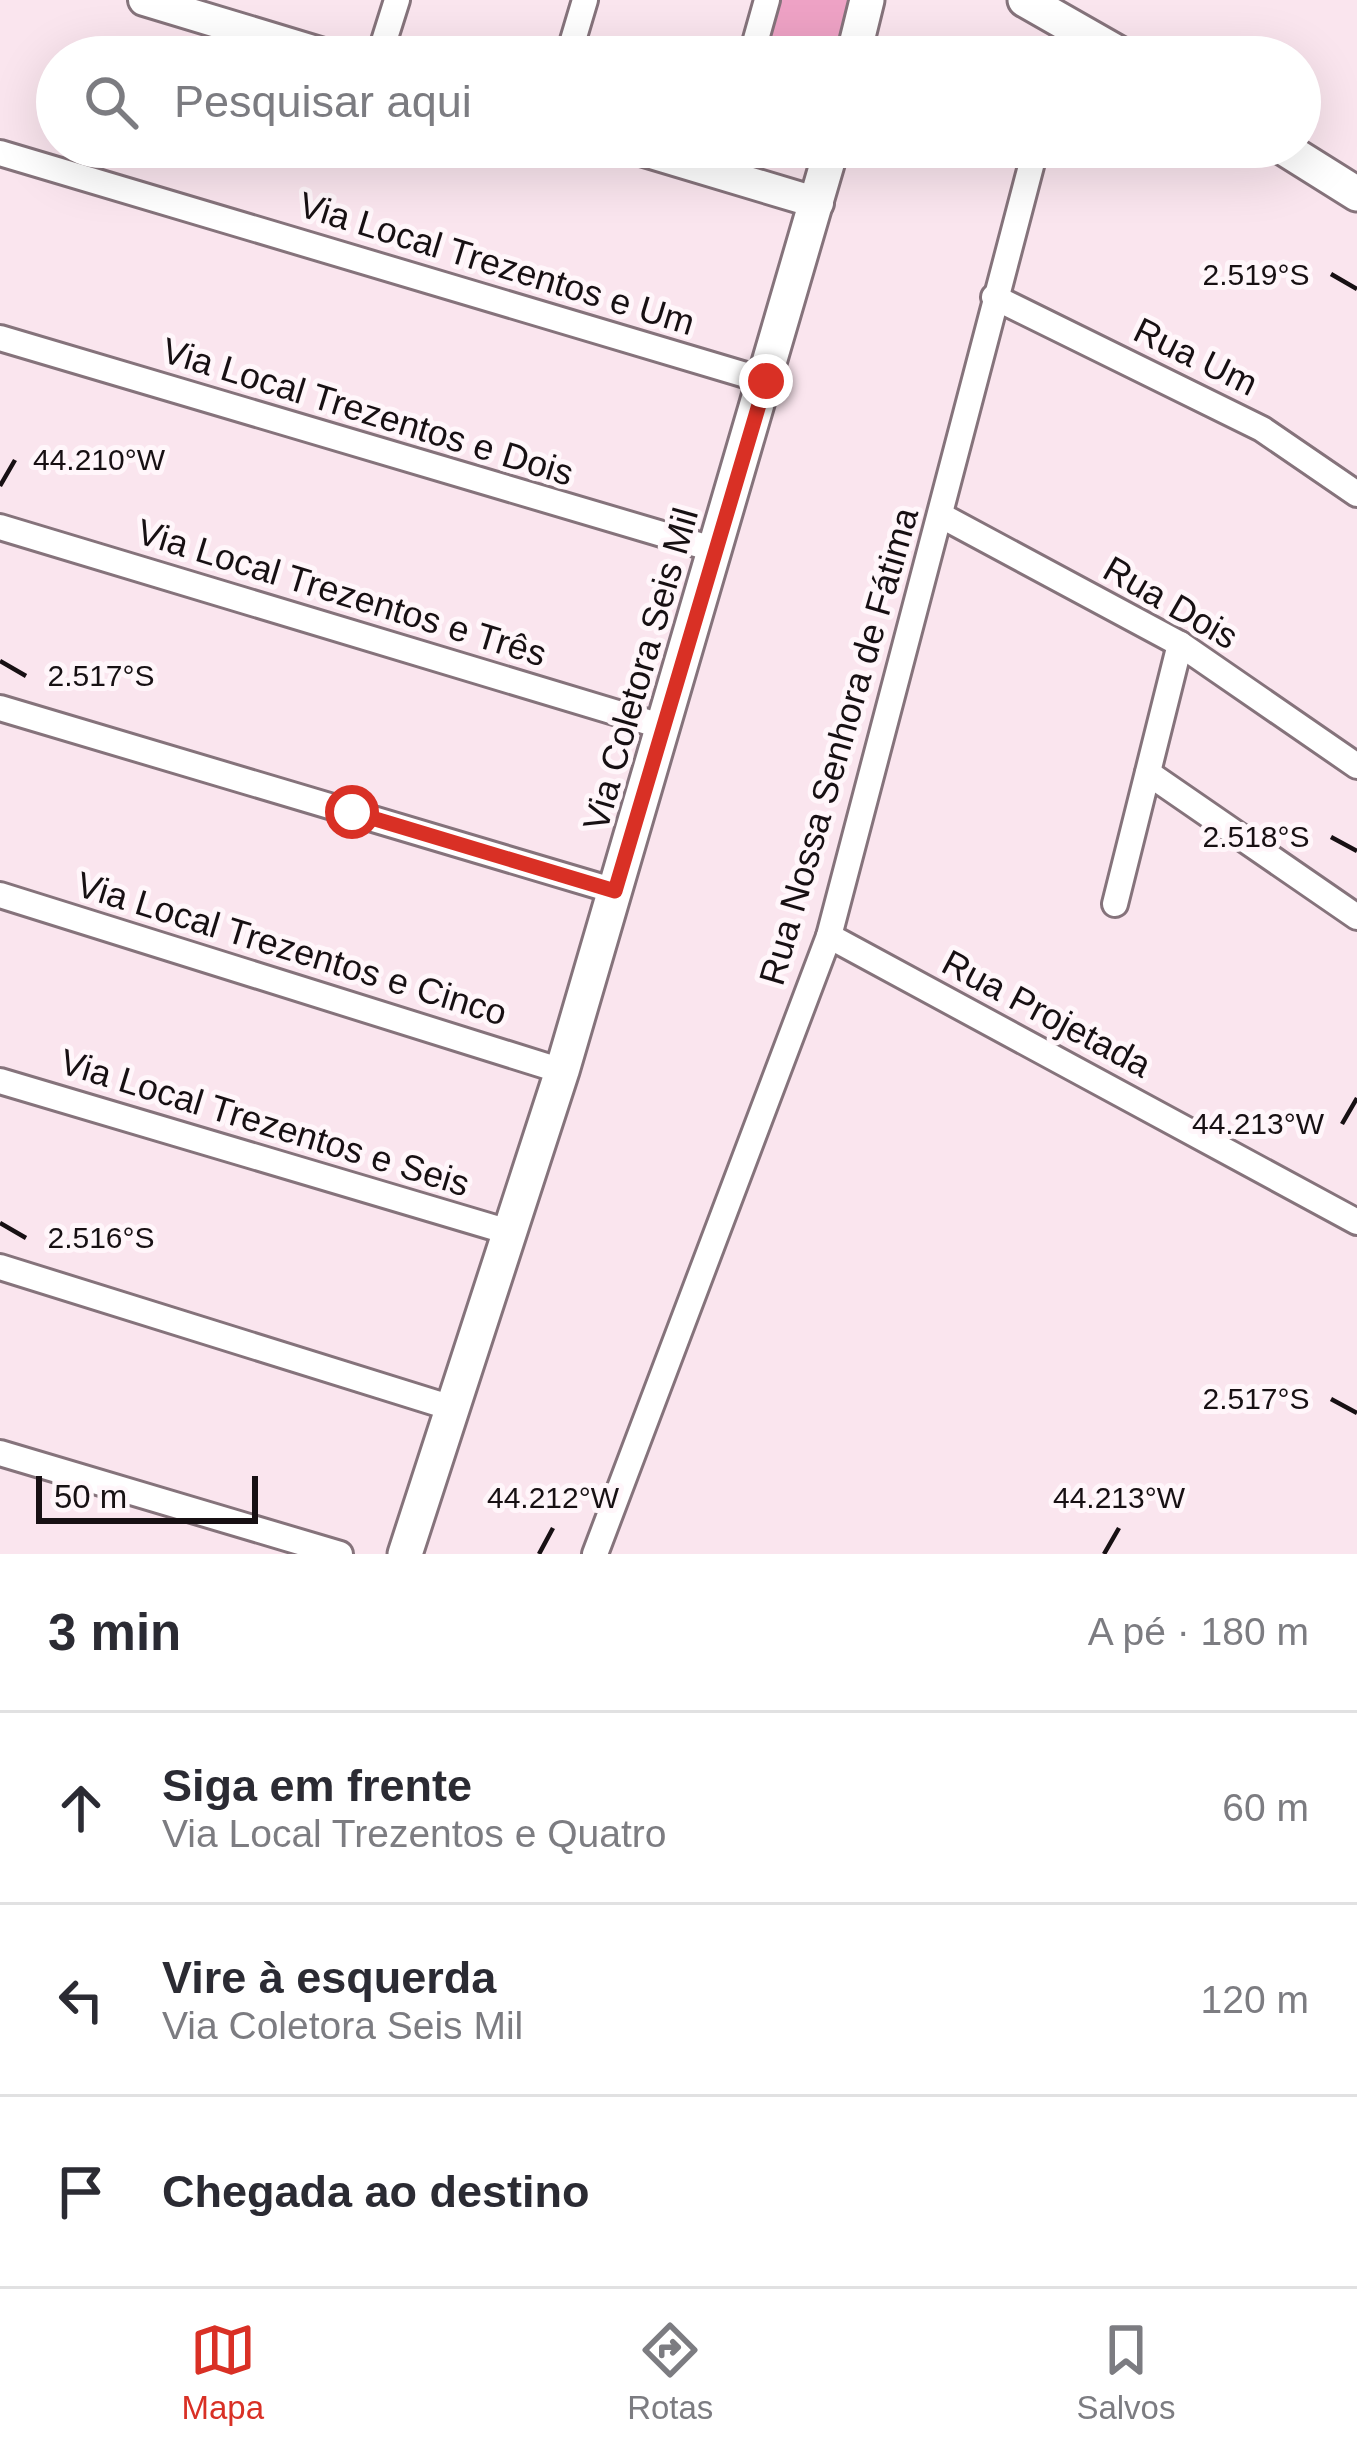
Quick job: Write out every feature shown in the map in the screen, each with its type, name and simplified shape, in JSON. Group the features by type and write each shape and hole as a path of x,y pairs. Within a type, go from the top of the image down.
{"main road":[{"path":"859,36 867,0"},
{"path":"1025,0 1063,36"},
{"name":"Via Coletora Seis Mil","path":"405,1554 562,1071 827,168"},
{"path":"1316,168 1357,194"}],"street":[{"path":"144,0 210,10 278,36"},
{"path":"386,36 397,0"},
{"path":"574,36 585,0"},
{"path":"757,36 767,0"},
{"name":"Via Local Trezentos e Um","path":"0,153 36,164"},
{"name":"Via Local Trezentos e Um","path":"50,168 766,381"},
{"path":"741,168 818,203"},
{"name":"Rua Nossa Senhora de Fátima","path":"596,1554 829,936 1030,168"},
{"name":"Rua Um","path":"994,297 1262,428 1357,494"},
{"name":"Via Local Trezentos e Dois","path":"0,338 716,550"},
{"name":"Rua Dois","path":"940,515 1180,644 1357,766"},
{"name":"Via Local Trezentos e Três","path":"0,527 664,727"},
{"path":"1115,904 1180,644"},
{"path":"0,707 615,891"},
{"path":"1148,773 1357,917"},
{"name":"Via Local Trezentos e Cinco","path":"0,895 562,1071"},
{"name":"Rua Projetada","path":"829,936 1357,1222"},
{"name":"Via Local Trezentos e Seis","path":"0,1082 509,1232"},
{"path":"0,1267 452,1408"},
{"path":"0,1453 340,1554"}],"shaded area":[{"path":"780,0 850,0 841,36 771,36"}],"route":[{"path":"352,812 615,891 766,381"}]}
